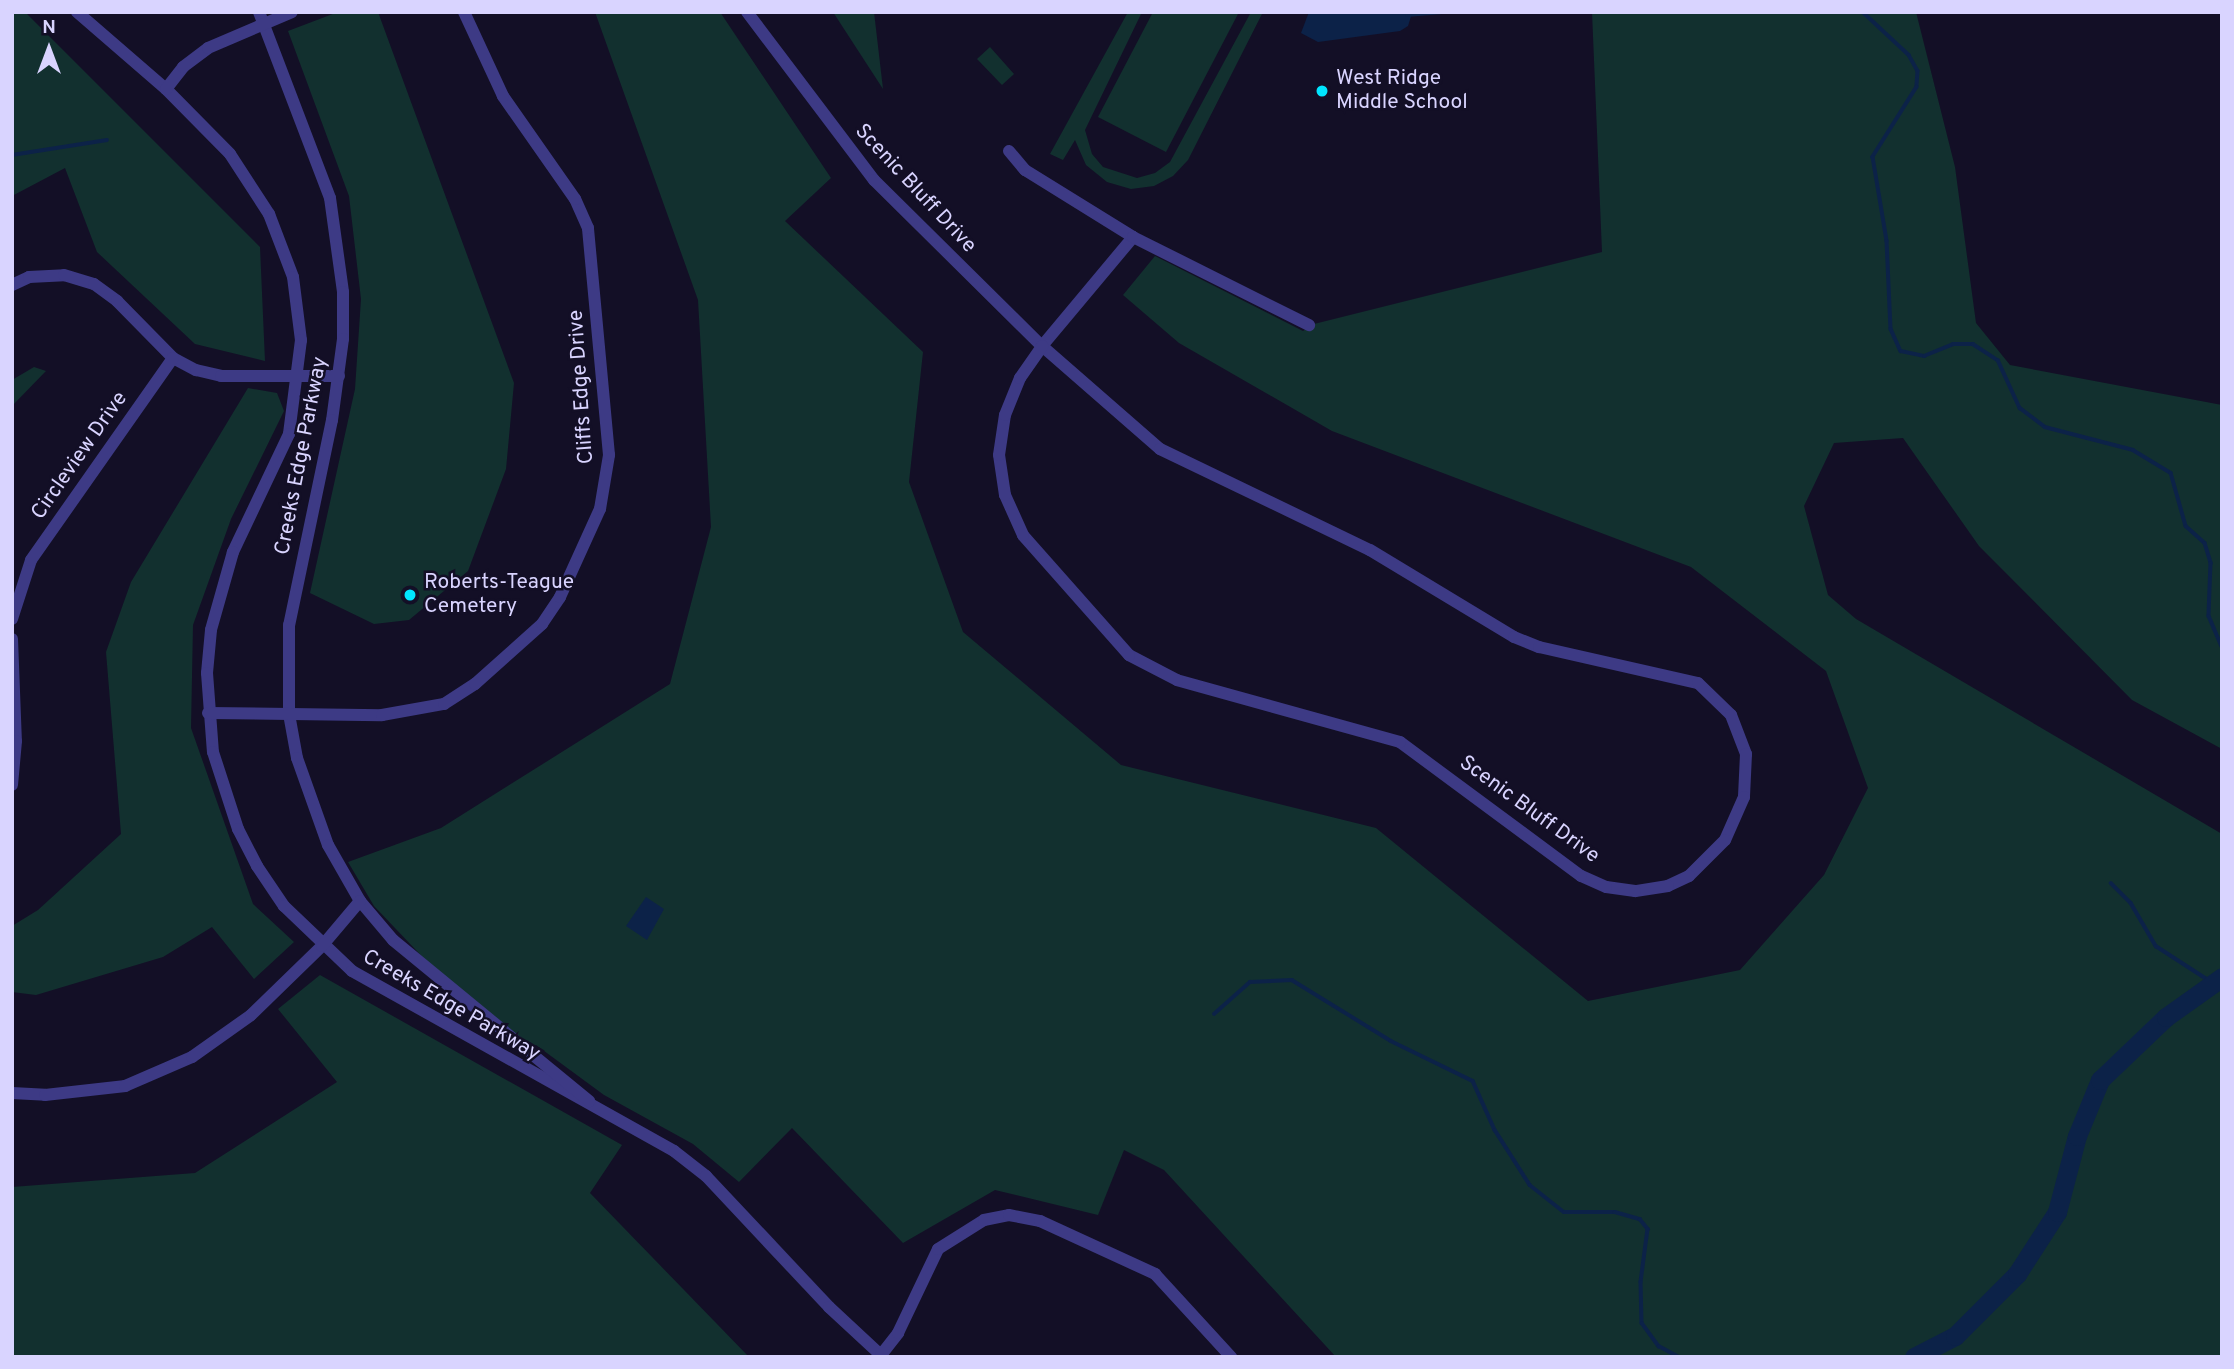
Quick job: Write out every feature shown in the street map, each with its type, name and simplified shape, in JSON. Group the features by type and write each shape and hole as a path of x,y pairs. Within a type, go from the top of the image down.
{"street":[{"name":"Creeks Edge Parkway","path":"77,12 166,89 230,153 269,214 284,248 300,311 299,377 285,445 233,552 220,590 206,673 213,752 238,830 284,905 322,946 387,995 617,1123 674,1151 706,1176 829,1307 882,1356"},
{"path":"166,89 183,67 208,48 261,18 292,12"},
{"name":"Cliffs Edge Drive","path":"208,713 414,713 444,704 475,684 542,624 560,597 600,509 607,480 609,455 588,228 575,199 503,96 464,12"},
{"name":"Scenic Bluff Drive","path":"747,12 874,180 1042,346 1160,449 1370,550 1514,637 1539,647 1698,683 1731,715 1746,754 1744,797 1725,840 1699,868 1668,886 1635,891 1606,887 1581,876 1400,742 1177,680 1129,655 1023,535 1005,495 999,455 1004,415 1020,378 1042,346 1133,237"},
{"name":"Creeks Edge Parkway","path":"261,18 330,198 343,292 339,376 289,625 289,714 297,758 323,833 360,901 393,940 432,975 617,1123"},
{"path":"1009,151 1025,170 1133,237 1309,325"},
{"path":"12,285 29,277 64,275 94,284 117,301 173,358 221,376 339,376"},
{"name":"Circleview Drive","path":"12,620 30,560 173,358"},
{"path":"12,639 16,741 12,785"},
{"path":"12,1093 45,1096 125,1086 192,1058 251,1015 322,946 360,901"},
{"path":"882,1356 898,1333 938,1249 984,1220 1009,1215 1040,1221 1155,1274 1231,1357"}],"green space":[{"path":"12,12 25,12 260,247 265,361 195,344 97,252 65,168 12,196"},
{"path":"338,12 378,12 514,383 506,469 468,571 409,620 374,624 310,593 355,389 361,299 349,196 288,31"},
{"path":"595,12 720,12 831,178 785,221 923,352 909,482 963,632 1121,765 1376,828 1588,1001 1740,970 1824,875 1868,788 1826,671 1691,567 1332,431 1179,343 1123,295 1155,256 1303,331 1314,324 1602,252 1592,12 1916,12 1955,167 1976,323 2010,365 2222,405 2222,749 2132,700 1979,546 1903,438 1834,443 1804,506 1828,595 1856,619 2222,834 2222,1357 1336,1357 1164,1170 1124,1150 1098,1215 995,1190 903,1243 792,1128 739,1182 693,1144 604,1095 536,1045 533,1048 434,969 374,906 348,862 441,828 670,684 711,527 698,300"},
{"path":"833,12 874,12 883,89"},
{"path":"1128,12 1142,12 1085,130 1092,154 1103,167 1137,178 1155,173 1170,162 1251,12 1263,12 1188,160 1173,176 1154,186 1131,189 1107,182 1086,165 1075,140 1063,160 1050,154"},
{"path":"1153,12 1239,12 1166,152 1098,117"},
{"path":"990,47 1014,74 1002,85 977,59"},
{"path":"34,367 46,371 12,406 12,380"},
{"path":"248,388 277,393 284,411 231,519 193,625 191,728 253,904 294,942 254,979 212,927 163,957 36,995 12,992 12,926 38,910 121,834 106,652 131,582"},
{"path":"320,975 622,1145 590,1193 749,1357 12,1357 12,1187 195,1173 337,1082 278,1009"}],"water":[{"path":"1309,12 1412,13 1408,26 1400,31 1318,42 1301,33"},
{"path":"646,897 664,909 647,940 626,926"}],"waterway":[{"path":"1407,15 1445,12"},
{"path":"1863,12 1909,55 1918,71 1917,87 1873,157 1887,241 1891,329 1901,351 1924,356 1953,344 1973,344 1998,360 2020,408 2045,427 2133,450 2171,473 2186,526 2205,543 2211,563 2209,616 2222,646"},
{"path":"12,155 107,140"},
{"path":"2111,883 2131,903 2156,946 2213,983"},
{"path":"1914,1357 1955,1336 2017,1274 2057,1212 2077,1136 2100,1080 2166,1017 2222,977"},
{"path":"1214,1014 1250,982 1292,980 1391,1041 1473,1081 1495,1130 1530,1185 1564,1212 1615,1212 1640,1219 1648,1229 1641,1282 1642,1323 1659,1346 1679,1357"}],"place":[{"name":"West Ridge Middle School","path":"1322,91"},
{"name":"Roberts-Teague Cemetery","path":"410,595"}]}
